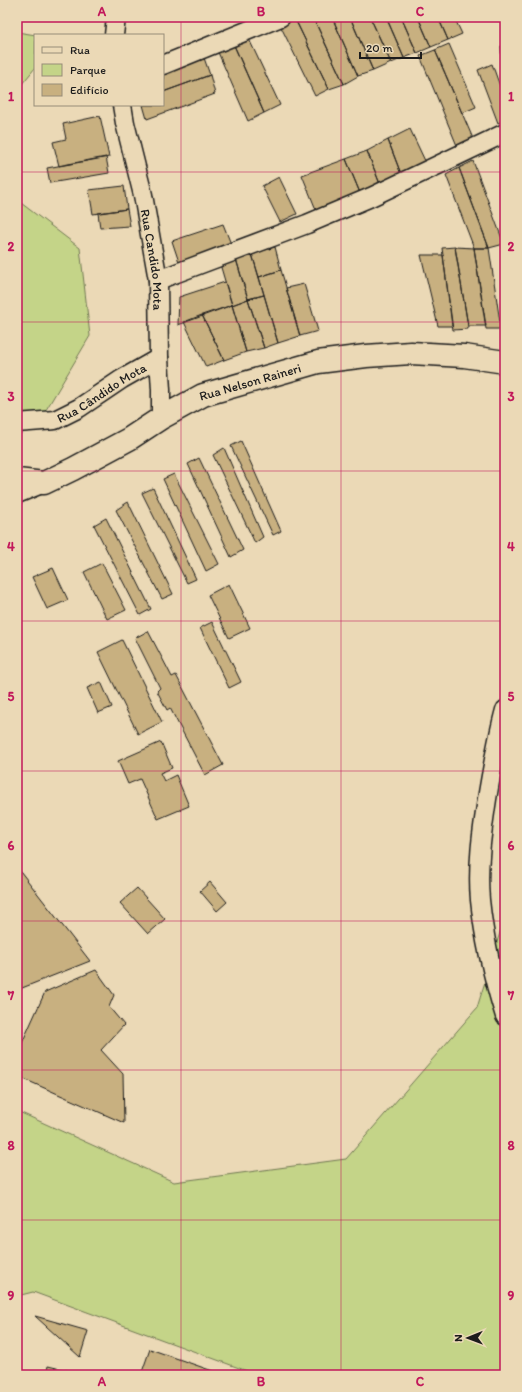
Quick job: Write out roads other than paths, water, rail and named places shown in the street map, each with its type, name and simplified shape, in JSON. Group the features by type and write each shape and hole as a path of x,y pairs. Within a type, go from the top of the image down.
{"main road":[{"name":"Rua Nelson Raineri","path":"44,483 73,469 203,395 318,362 366,356 410,353 464,356 505,362"},
{"path":"17,480 44,483"}],"street":[{"path":"114,34 116,17"},
{"path":"164,65 281,17"},
{"name":"Rua Candido Mota","path":"122,106 143,195 158,280 159,358 162,390 161,418"},
{"path":"158,280 314,222 377,194 505,133"},
{"name":"Rua Cândido Mota","path":"17,423 55,420 79,408 122,379 159,358"},
{"path":"17,494 44,483"},
{"path":"505,710 495,753 481,841 480,898 484,936 505,1016"}]}
